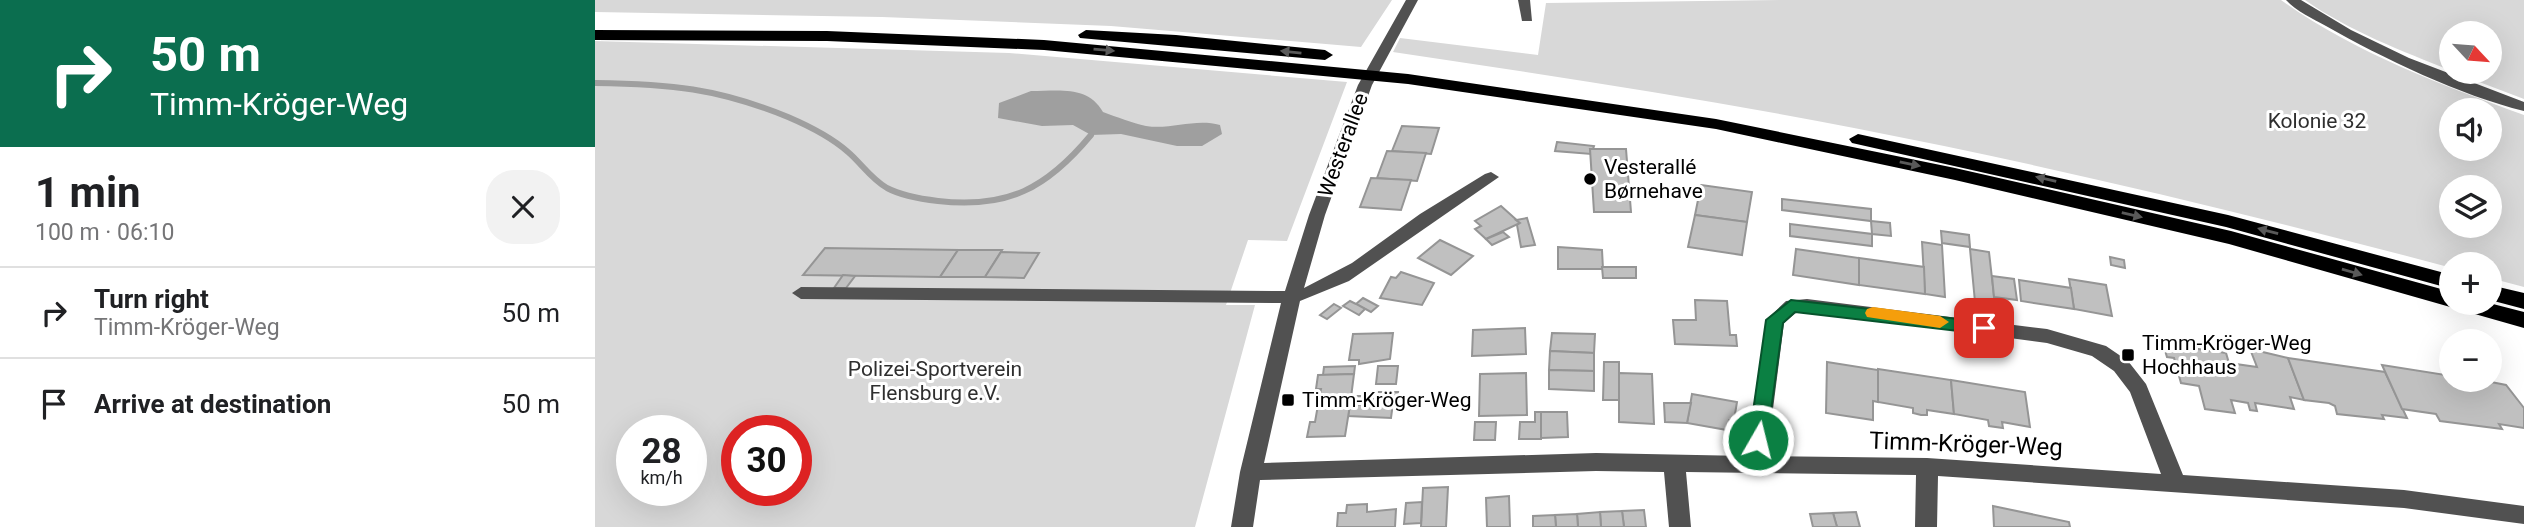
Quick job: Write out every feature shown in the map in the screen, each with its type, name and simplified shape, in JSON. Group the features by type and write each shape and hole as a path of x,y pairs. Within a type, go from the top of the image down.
{"highway":[{"path":"595,22 815,24 1176,40 1713,111 1953,157 2228,221 2439,278"},
{"path":"595,35 827,36 1044,45 1355,65"},
{"path":"1411,73 1716,124 1955,174 2231,238 2439,296"},
{"path":"2502,295 2524,301"},
{"path":"2502,314 2524,320"}],"street":[{"name":"Westerallee","path":"1242,527 1251,472 1292,297 1317,215 1365,85 1412,0"},
{"path":"1524,0 1527,18"},
{"path":"2292,0 2406,60 2524,107"},
{"path":"801,293 1292,297 1319,292 1347,276 1420,221 1491,177"},
{"path":"1755,464 1775,320 1791,306 1807,305 2047,336 2099,351 2121,366 2139,389 2175,482"},
{"path":"1674,463 1680,527"},
{"name":"Timm-Kröger-Weg","path":"1251,472 1674,463 1927,467 2404,499 2524,514"},
{"path":"1926,527 1927,467"}],"green space":[{"path":"595,0 1392,0 1361,47 1111,26 882,17 595,12"},
{"name":"Kolonie 32","path":"2281,0 2338,36 2398,66 2477,98 2439,98 2439,161 2502,161 2502,107 2524,115 2524,287 2502,281 2502,252 2439,252 2439,265 2154,193 1929,143 1682,97 1393,52 1400,38 1538,55 1546,3"},
{"path":"2305,0 2524,0 2524,99 2485,84 2503,84 2503,21 2439,21 2439,66 2358,31"},
{"name":"Polizei-Sportverein Flensburg e.V.","path":"595,41 1009,53 1347,82 1287,241 1248,240 1226,305 1255,305 1195,527 595,527"}],"shaded area":[{"path":"1031,91 1081,93 1097,103 1103,112 1130,122 1155,127 1211,123 1220,125 1222,134 1202,146 1177,146 1121,134 1091,135 1073,125 1042,126 998,118 999,103"}],"building":[{"path":"1402,126 1439,128 1431,154 1392,151"},
{"path":"1557,142 1594,146 1590,149 1591,154 1555,151"},
{"path":"1590,149 1626,149 1631,212 1594,212"},
{"path":"1387,151 1426,153 1417,181 1377,178"},
{"path":"1371,178 1411,180 1401,210 1360,207"},
{"path":"1701,185 1752,192 1747,222 1695,215"},
{"path":"1782,199 1871,209 1871,221 1782,210"},
{"path":"1501,206 1520,223 1486,239 1475,229 1481,226 1475,221"},
{"path":"1695,215 1747,222 1742,255 1688,247"},
{"path":"1527,218 1535,245 1521,247 1517,225 1520,223 1516,220"},
{"path":"1871,221 1890,223 1891,236 1872,234"},
{"path":"1790,224 1872,234 1872,246 1790,236"},
{"path":"1941,231 1969,235 1970,247 1942,243"},
{"path":"1503,232 1509,237 1492,245 1486,239"},
{"path":"1440,240 1473,256 1451,275 1418,258"},
{"path":"1922,242 1942,245 1945,297 1925,294"},
{"path":"1558,247 1602,250 1603,269 1558,269"},
{"path":"825,248 958,250 940,277 803,275"},
{"path":"1796,249 1859,258 1859,285 1793,275"},
{"path":"1970,249 1989,252 1995,305 1975,302"},
{"path":"958,250 1002,250 985,277 940,277"},
{"path":"1001,252 1039,253 1024,278 985,277"},
{"path":"2110,257 2124,260 2125,268 2111,265"},
{"path":"1859,258 1924,267 1925,294 1859,285"},
{"path":"1602,267 1636,267 1636,278 1603,278"},
{"path":"1401,272 1434,283 1422,305 1380,298 1391,277 1396,278"},
{"path":"843,275 855,276 846,288 834,288"},
{"path":"1992,276 2014,279 2017,300 1994,297"},
{"path":"2069,279 2106,285 2112,316 2074,309"},
{"path":"2019,280 2071,288 2074,309 2021,301"},
{"path":"1363,298 1378,306 1371,312 1356,304"},
{"path":"1695,300 1727,301 1730,335 1736,335 1737,346 1675,344 1673,320 1696,320"},
{"path":"1350,301 1365,309 1359,315 1343,306"},
{"path":"1334,304 1341,308 1327,319 1320,315"},
{"path":"1525,328 1526,354 1472,356 1473,330"},
{"path":"1393,333 1390,359 1359,364 1359,360 1349,360 1353,334"},
{"path":"1552,333 1595,334 1594,353 1550,351"},
{"path":"2163,344 2226,353 2229,363 2257,367 2250,349 2288,358 2304,400 2290,397 2294,409 2255,403 2257,411 2250,410 2248,403 2231,400 2235,413 2205,409 2199,386 2181,383 2174,358 2167,357"},
{"path":"1550,351 1594,353 1594,371 1549,370"},
{"path":"2288,358 2385,372 2407,418 2382,415 2384,419 2337,414 2335,406 2329,403 2304,400"},
{"path":"1604,362 1619,362 1619,400 1603,400"},
{"path":"1827,362 1878,370 1878,402 1873,401 1873,420 1826,413"},
{"path":"2382,365 2439,374 2439,392 2502,392 2502,384 2506,385 2524,408 2524,428 2499,424 2502,429 2440,421 2436,414 2402,409"},
{"path":"1355,366 1354,374 1323,375 1324,367"},
{"path":"1378,366 1398,366 1396,384 1376,384"},
{"path":"1878,369 1951,380 1954,414 1927,410 1927,415 1921,415 1913,413 1913,408 1878,402"},
{"path":"1549,370 1594,371 1594,391 1549,389"},
{"path":"1526,373 1527,415 1479,416 1480,374"},
{"path":"1619,373 1652,374 1654,424 1619,422"},
{"path":"1354,374 1350,405 1318,405 1321,389 1316,389 1318,375"},
{"path":"1951,380 2025,392 2030,427 2002,422 2003,428 1989,426 1988,420 1954,414"},
{"path":"1374,392 1398,392 1396,403 1373,404"},
{"path":"1692,394 1737,402 1734,420 1729,420 1727,430 1687,423"},
{"path":"1351,396 1374,396 1373,404 1350,405"},
{"path":"1393,403 1391,418 1348,416 1350,405"},
{"path":"1664,403 1691,403 1687,423 1665,422"},
{"path":"1318,405 1350,405 1345,436 1307,437 1310,422 1315,422"},
{"path":"1535,412 1541,412 1541,439 1519,439 1520,422 1535,422"},
{"path":"1541,412 1567,412 1568,437 1541,438"},
{"path":"1475,422 1496,422 1495,440 1474,440"},
{"path":"1448,487 1446,527 1421,527 1423,488"},
{"path":"1509,496 1510,527 1487,527 1486,498"},
{"path":"1422,502 1421,523 1404,524 1406,503"},
{"path":"1367,504 1367,512 1396,509 1395,527 1337,527 1338,513 1346,513 1347,505"},
{"path":"1993,506 2069,522 2070,527 1994,527"},
{"path":"1644,510 1646,527 1624,527 1622,511"},
{"path":"1622,511 1624,527 1601,527 1600,512"},
{"path":"1600,512 1601,527 1578,527 1577,514"},
{"path":"1856,512 1860,527 1837,527 1833,513"},
{"path":"1833,513 1837,527 1813,527 1810,514"},
{"path":"1577,514 1578,527 1556,527 1555,515"},
{"path":"1555,515 1556,527 1533,527 1533,516"}],"waterway":[{"path":"595,83 693,90 762,107 827,136 887,188 905,195 938,201 985,202 1024,191 1058,169 1091,135"}],"slow traffic":[{"path":"1873,313 1940,322"}],"place":[{"name":"Vesterallé Børnehave","path":"1590,179"},
{"name":"Timm-Kröger-Weg Hochhaus","path":"2128,355"},
{"name":"Timm-Kröger-Weg","path":"1288,400"}],"route":[{"path":"1758,440 1775,320 1783,310 1791,306 1807,305 1984,328"}]}
